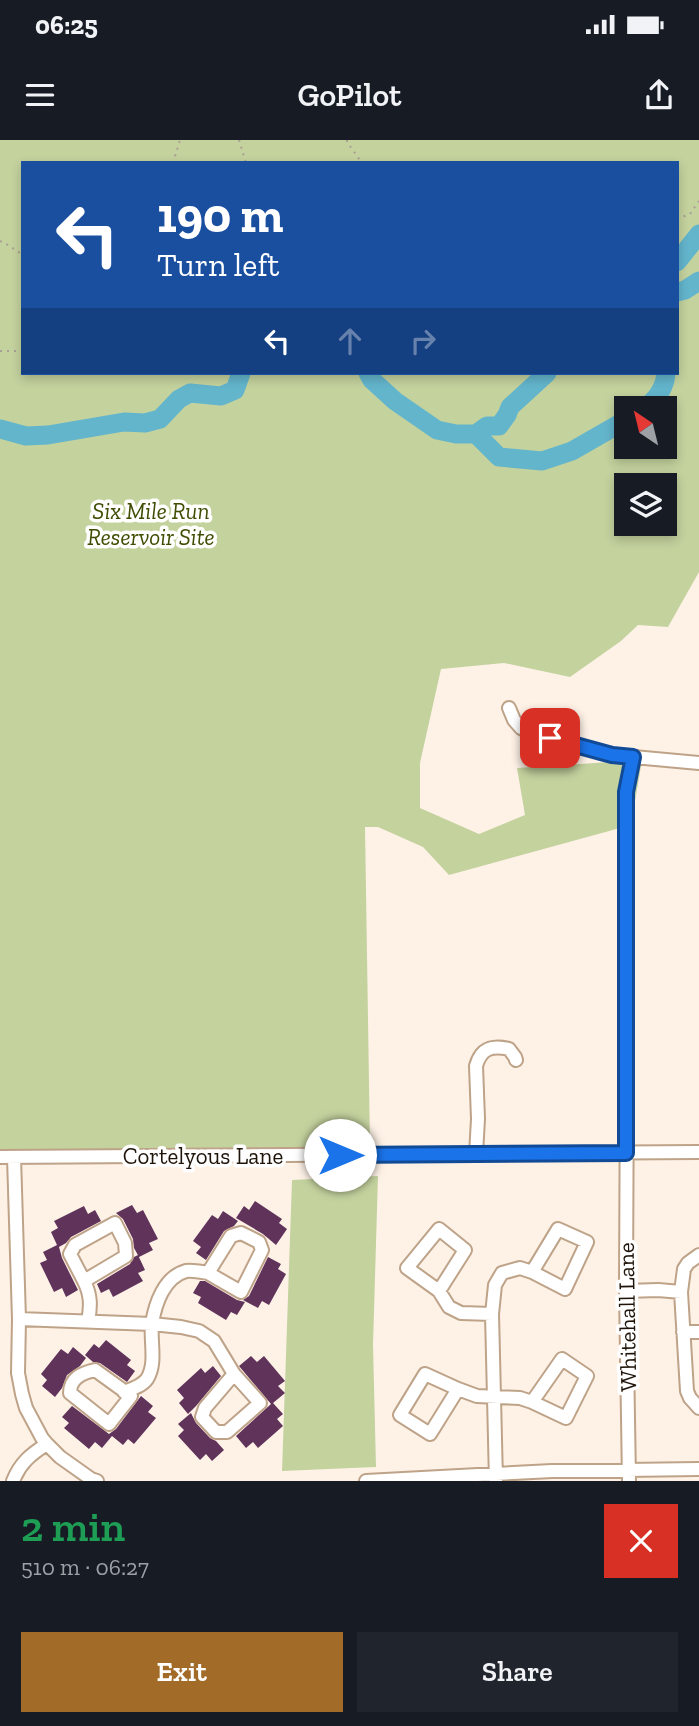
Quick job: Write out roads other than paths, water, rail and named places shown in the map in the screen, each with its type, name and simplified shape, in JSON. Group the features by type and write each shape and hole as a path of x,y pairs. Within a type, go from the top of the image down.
{"street":[{"path":"509,708 514,720 529,732 612,755 699,762"},
{"name":"Whitehall Lane","path":"629,1476 626,1291 626,792 633,757"},
{"path":"476,1154 478,1060 487,1048 494,1047 509,1049 516,1060"},
{"name":"Cortelyous Lane","path":"0,1157 699,1152"},
{"path":"14,1157 18,1373 22,1394 26,1408 47,1444 60,1457 97,1481"},
{"path":"84,1281 126,1256 125,1243 115,1223 75,1245 70,1254 89,1291 91,1305 88,1321"},
{"path":"439,1291 465,1250 439,1229 407,1268 439,1291 449,1307 461,1313 492,1314"},
{"path":"496,1478 492,1314 495,1285 502,1273 520,1268 565,1289 587,1242 558,1229 532,1272"},
{"path":"124,1392 146,1381 152,1368 152,1324 159,1297 166,1285 188,1271 208,1273 241,1292 262,1250 259,1242 241,1233 231,1237 208,1273"},
{"path":"699,1255 684,1269 681,1292 687,1391 699,1408"},
{"path":"626,1291 681,1292"},
{"path":"19,1319 152,1324 181,1326 199,1331 214,1341 234,1374 260,1402 227,1432 216,1432 202,1417 205,1408 234,1374"},
{"path":"683,1332 699,1332"},
{"path":"458,1389 430,1434 400,1415 425,1374 477,1396 520,1398 566,1418 587,1376 562,1359 532,1402"},
{"path":"95,1370 124,1392 131,1396 109,1424 69,1393 70,1386 81,1373 95,1370"},
{"path":"13,1481 22,1464 47,1444"},
{"path":"366,1481 496,1478 552,1471 629,1476 699,1469"}],"waterway":[{"path":"679,259 699,234"},
{"path":"679,292 699,281"},
{"path":"0,429 26,436 48,435 124,422 145,423 160,419 179,399 190,393 221,396 235,390 240,375"},
{"path":"369,375 395,401 437,430 456,434 476,434 487,426 499,426 510,407 545,375"},
{"path":"657,396 666,375"},
{"path":"476,434 499,457 542,461 572,451 614,427"}],"park label":[{"name":"Six Mile Run Reservoir Site","path":"151,524"}]}
